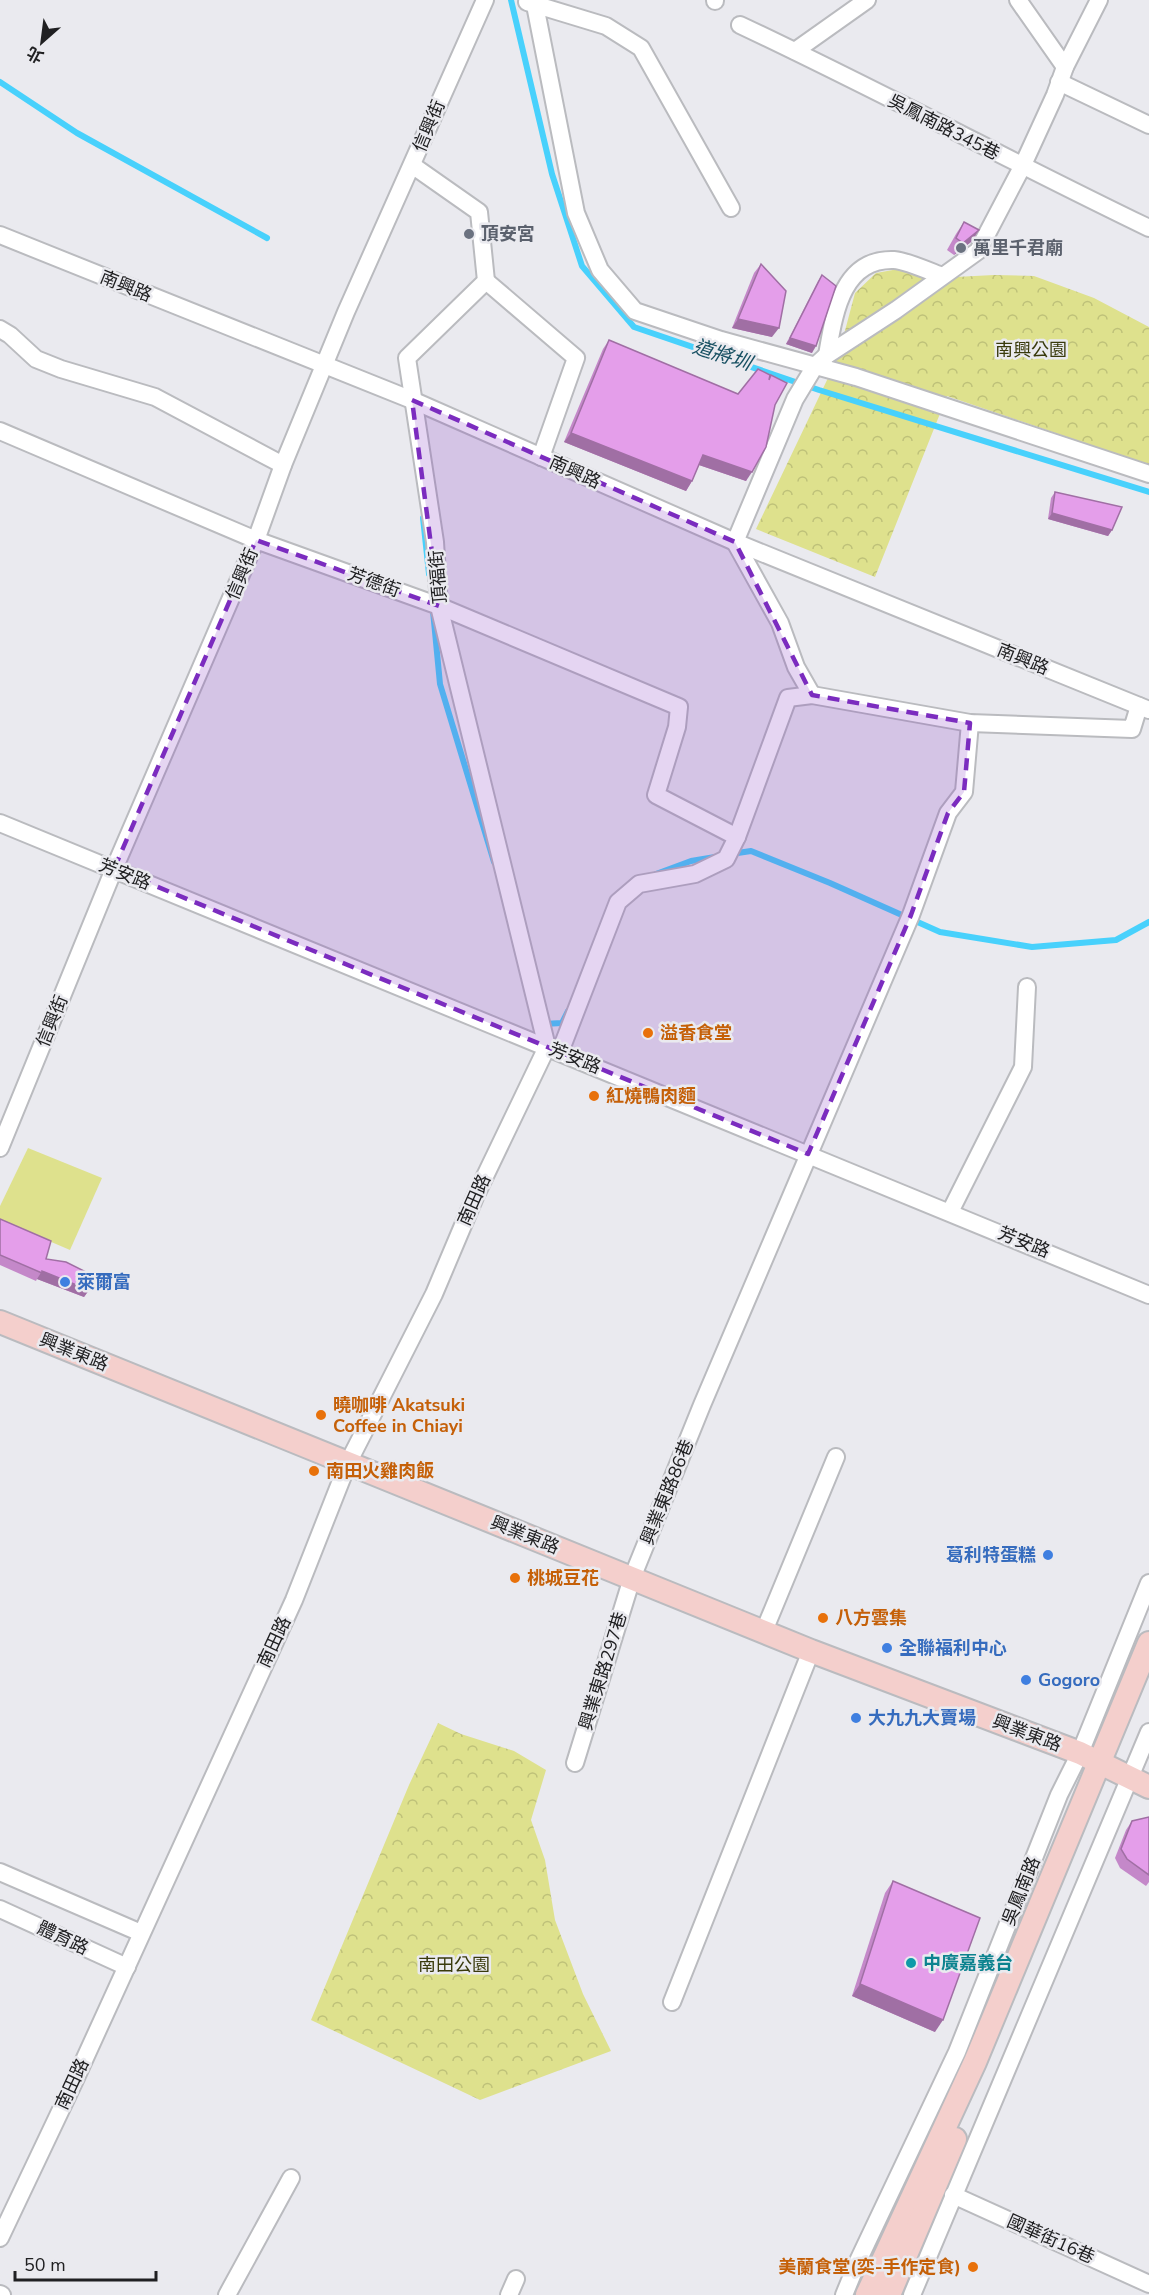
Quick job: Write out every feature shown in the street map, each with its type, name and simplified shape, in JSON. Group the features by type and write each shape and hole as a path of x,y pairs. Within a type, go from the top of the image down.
{"street":[{"name":"信興街","path":"0,1148 114,869 256,540 283,465 324,365 485,0"},
{"path":"795,51 867,0"},
{"path":"1018,0 1062,74 1149,125"},
{"path":"821,361 978,251 1022,167 1062,74 1099,0"},
{"path":"731,208 641,48 606,26 531,2 576,213 600,270 635,311 721,340 821,361 856,377 1149,474"},
{"name":"吳鳳南路345巷","path":"740,25 1022,167 1149,228"},
{"path":"412,165 479,212 486,281 576,358 541,457"},
{"name":"南興路","path":"0,235 412,400 735,542 1144,708"},
{"path":"942,276 895,260 870,264 851,278 837,304 821,361 795,399 735,542 780,623 796,667 812,695 970,723 1132,729 1144,708"},
{"name":"頂福街","path":"486,281 407,358 435,542 439,606 554,1049"},
{"path":"0,329 36,359 61,369 155,397 283,465"},
{"name":"芳德街","path":"0,431 256,540 439,606 679,707 677,727 656,795 737,837"},
{"name":"南田路","path":"0,2238 127,1967 294,1600 348,1463 434,1294 475,1197 554,1049 618,902 639,884 695,874 726,859 737,837 788,698 812,695"},
{"name":"興業東路86巷","path":"632,1578 702,1405 910,915 948,813 964,792 970,723"},
{"name":"芳安路","path":"0,823 1149,1295"},
{"path":"950,1212 1023,1067 1027,987"},
{"name":"興業東路","path":"0,1322 811,1651 1113,1770"},
{"path":"764,1632 836,1457"},
{"name":"興業東路297巷","path":"575,1763 632,1578"},
{"name":"吳鳳南路","path":"867,2295 1113,1770 1149,1583"},
{"name":"吳鳳南路","path":"889,2295 1113,1770 1149,1643"},
{"path":"672,2002 811,1651"},
{"name":"吳鳳南路","path":"913,2295 1149,1678"},
{"name":"吳鳳南路","path":"844,2295 957,2052 1059,1795 1113,1770 1149,1732"},
{"path":"0,1872 141,1933"},
{"name":"體育路","path":"0,1909 127,1967"},
{"path":"227,2295 291,2178"},
{"name":"國華街16巷","path":"953,2195 1149,2284"}],"highlighted area":[{"path":"412,400 735,542 812,695 970,723 964,792 948,813 911,915 808,1154 114,869 256,540 439,606"}],"green space":[{"name":"南興公園","path":"904,268 936,278 994,275 1034,276 1094,298 1149,327 1149,465 947,396 875,577 756,529 838,357 855,293 876,273"},
{"path":"28,1148 102,1178 70,1250 0,1220 0,1206"},
{"name":"南田公園","path":"438,1723 461,1734 514,1751 546,1770 531,1820 545,1860 555,1920 583,1994 611,2051 480,2100 311,2020 409,1785"}],"building":[{"path":"964,222 979,230 963,243 956,238"},
{"path":"761,264 786,291 779,328 738,319"},
{"path":"822,275 836,286 816,346 790,338"},
{"path":"609,340 738,394 758,369 770,375 769,380 771,375 787,383 775,405 766,447 752,472 703,455 692,481 571,433"},
{"path":"1055,492 1122,507 1112,530 1052,513"},
{"path":"0,1219 51,1241 46,1259 66,1262 92,1275 89,1290 0,1255"},
{"path":"1149,1817 1149,1875 1127,1859 1121,1849 1132,1821"},
{"name":"中廣嘉義台","path":"893,1881 980,1918 943,2020 860,1984"}],"waterway":[{"name":"道將圳","path":"511,0 552,174 582,266 634,327 819,390 1149,492"},
{"path":"0,82 77,133 267,238"},
{"path":"423,518 429,574"},
{"path":"433,611 440,684 494,862"},
{"path":"731,854 751,851 940,932 1032,947 1116,940 1149,922"},
{"path":"656,874 691,861 715,857"},
{"path":"543,1024 562,1023 568,1011"}],"place":[{"name":"頂安宮","path":"469,234"},
{"name":"萬里千君廟","path":"961,248"},
{"name":"溢香食堂","path":"648,1033"},
{"name":"紅燒鴨肉麵","path":"594,1096"},
{"name":"萊爾富","path":"65,1282"},
{"name":"曉咖啡 Akatsuki Coffee in Chiayi","path":"321,1415"},
{"name":"南田火雞肉飯","path":"314,1471"},
{"name":"葛利特蛋糕","path":"1048,1555"},
{"name":"桃城豆花","path":"515,1578"},
{"name":"八方雲集","path":"823,1618"},
{"name":"全聯福利中心","path":"887,1648"},
{"name":"Gogoro","path":"1026,1680"},
{"name":"大九九大賣場","path":"856,1718"},
{"name":"中廣嘉義台","path":"911,1963"},
{"name":"美蘭食堂(奕-手作定食)","path":"973,2267"}]}
